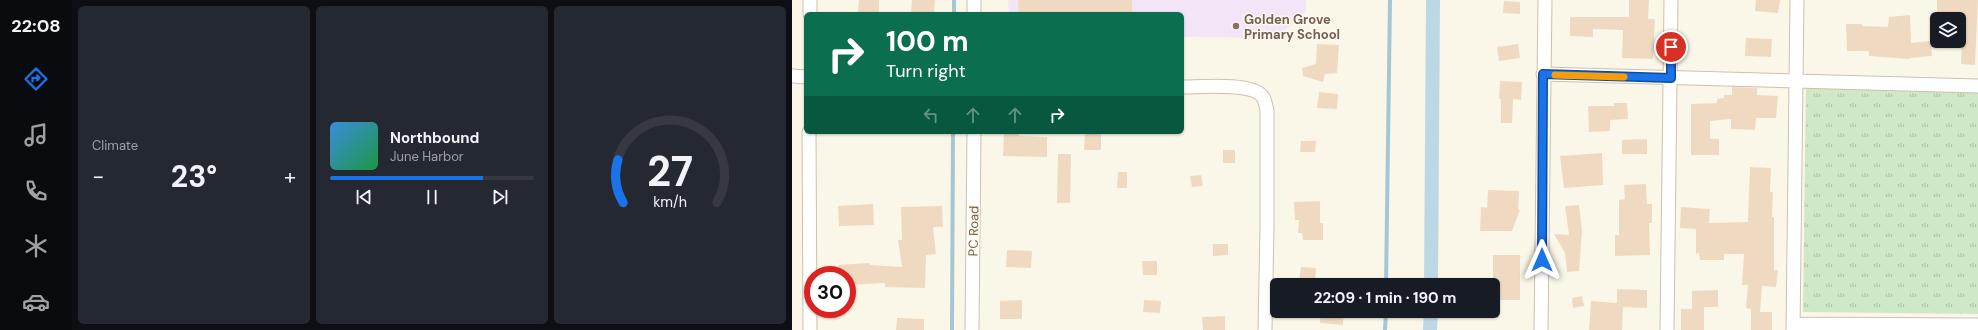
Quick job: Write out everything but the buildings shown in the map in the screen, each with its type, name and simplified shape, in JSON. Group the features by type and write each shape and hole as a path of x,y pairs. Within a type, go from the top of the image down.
{"street":[{"path":"810,0 810,12"},
{"path":"974,0 974,12"},
{"path":"1541,330 1545,0"},
{"path":"1667,330 1671,0"},
{"path":"1797,0 1794,327 1978,325"},
{"path":"1543,74 1978,86"},
{"path":"792,76 804,77"},
{"path":"1184,87 1237,87 1262,95 1267,111 1265,330"},
{"path":"809,134 810,330"},
{"name":"PC Road","path":"972,330 974,134"}],"shaded area":[{"name":"Golden Grove Primary School","path":"1008,0 1306,0 1306,11 1277,38 1184,37 1184,12 1009,12"}],"green space":[{"path":"1806,83 1978,85 1978,314 1803,312"}],"waterway":[{"path":"954,0 954,12"},
{"path":"1386,278 1390,0"},
{"path":"1431,278 1433,0"},
{"path":"952,330 953,134"},
{"path":"1385,330 1386,318"},
{"path":"1430,330 1431,318"}],"slow traffic":[{"path":"1555,75 1624,77"}],"place":[{"name":"Golden Grove Primary School","path":"1236,26"}],"route":[{"path":"1542,260 1543,74 1671,78 1671,47"}]}
